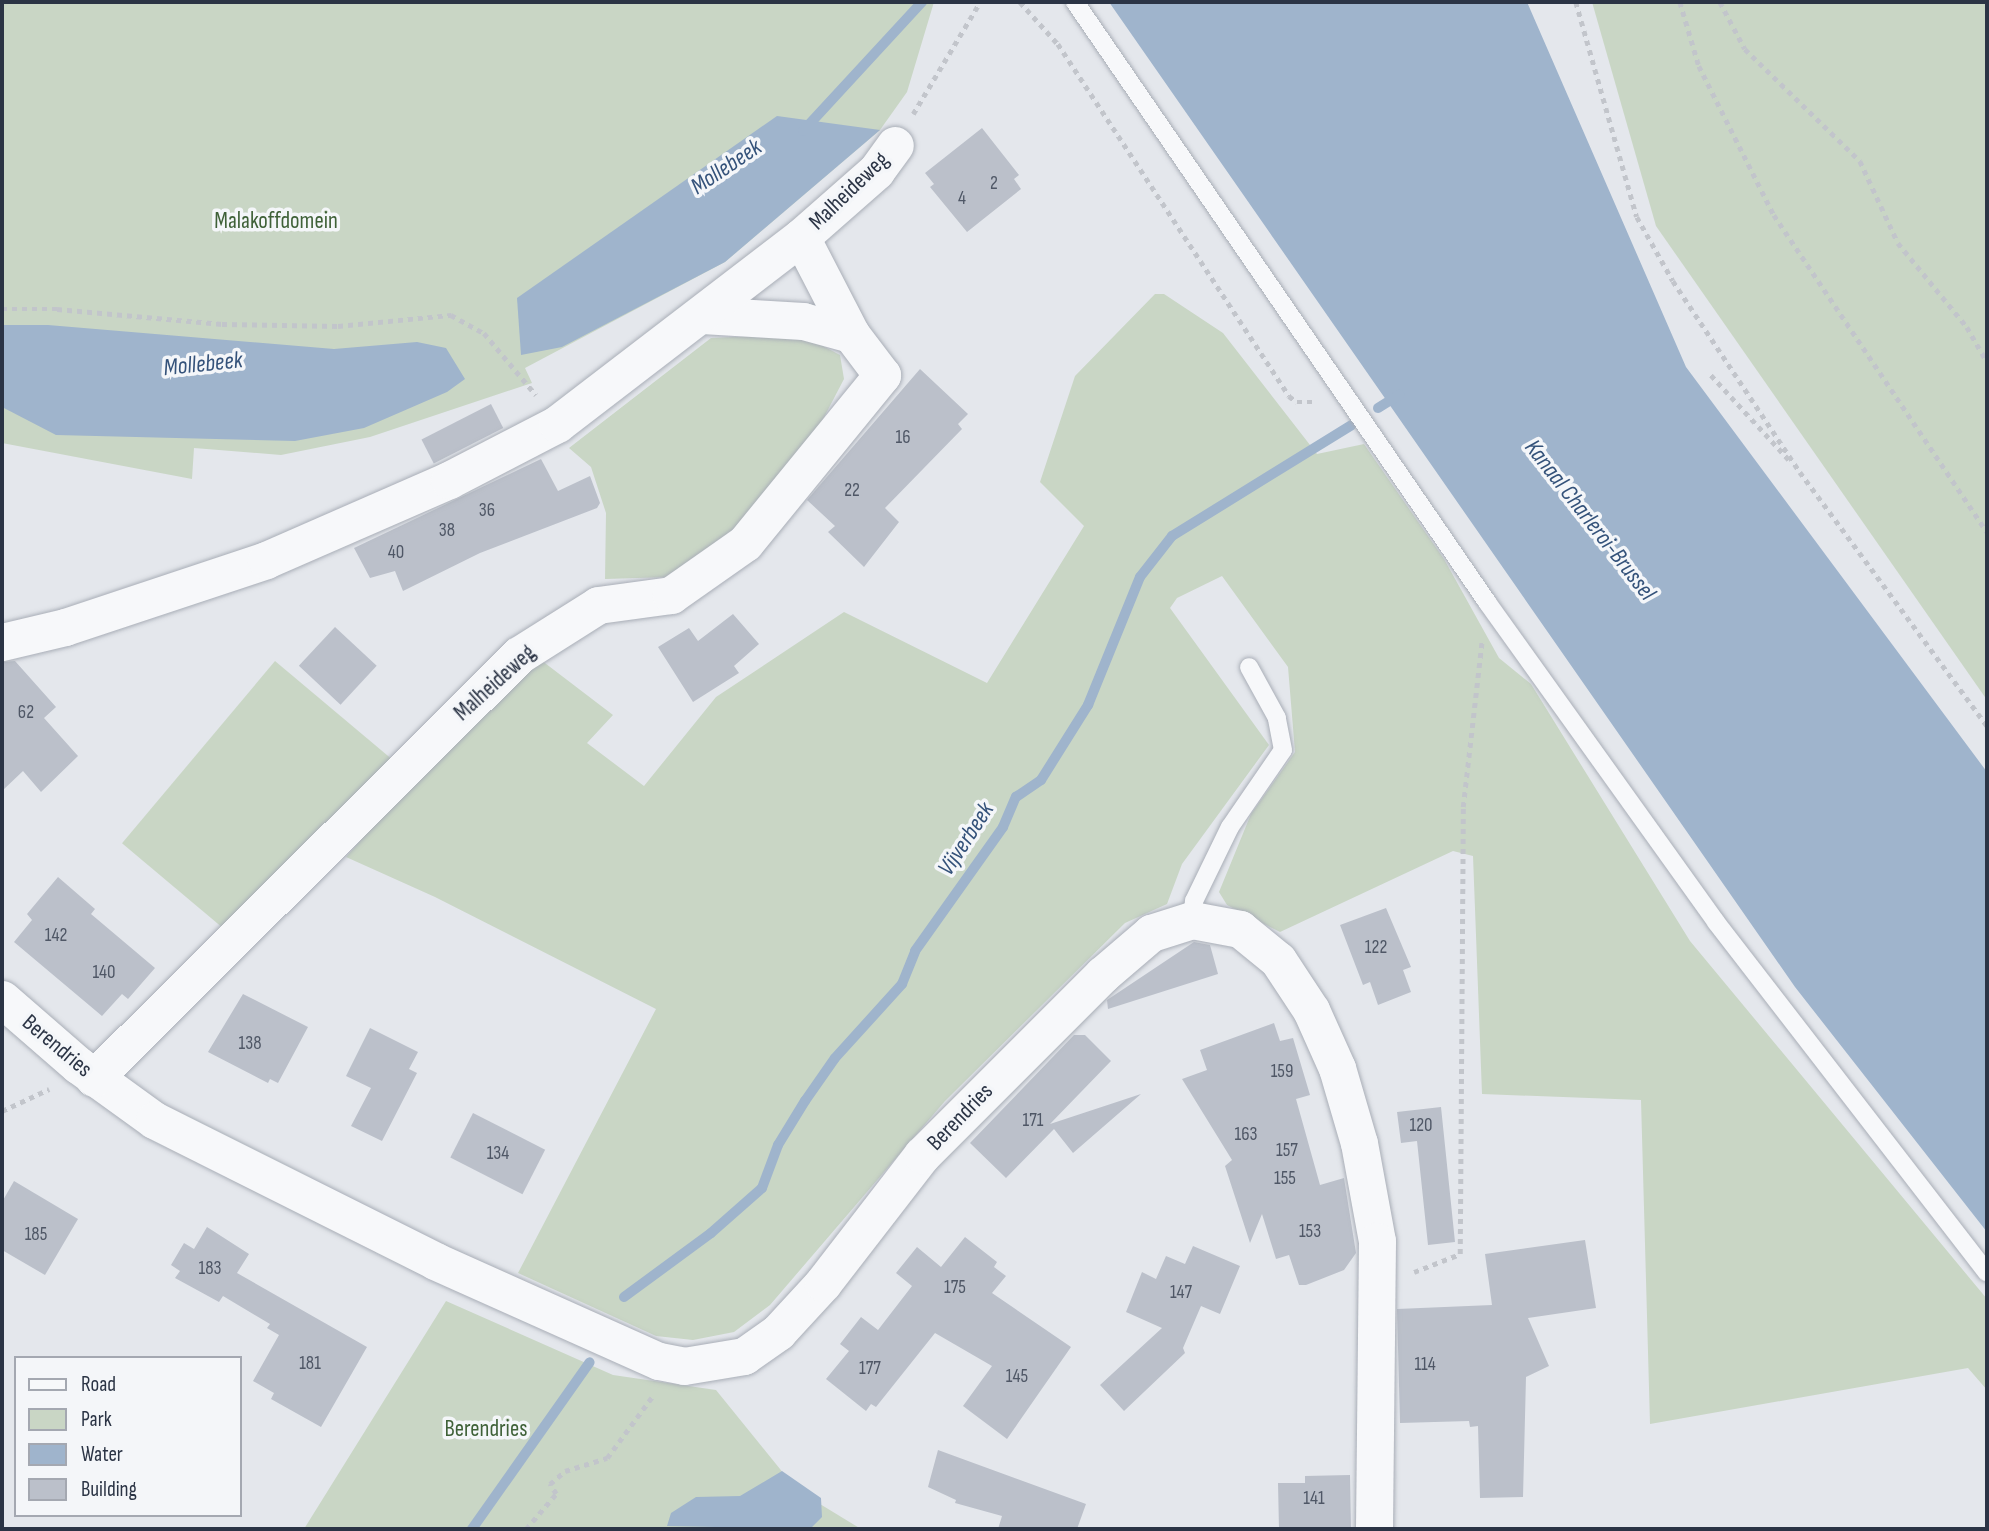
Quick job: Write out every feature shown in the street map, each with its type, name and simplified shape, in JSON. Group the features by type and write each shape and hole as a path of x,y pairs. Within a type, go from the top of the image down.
{"street":[{"name":"Malheideweg","path":"2,642 65,627 266,560 449,480 557,424 802,237 876,171 895,145"},
{"name":"Malheideweg","path":"86,1071 519,655 597,605 671,595 745,543 882,375 851,334 802,237"},
{"path":"702,315 803,321 851,334"},
{"name":"Berendries","path":"2,999 86,1071 154,1119 373,1230 659,1362 712,1364 744,1356 778,1332 823,1283 922,1155 1024,1051 1151,933 1192,920 1240,929 1278,960 1311,1010 1337,1068 1359,1143 1377,1241 1374,1529"}],"lane":[{"path":"1075,2 1487,602 1716,922 1987,1273"},
{"path":"1192,920 1194,901 1230,827 1283,750 1278,718 1249,667"}],"path":[{"path":"895,145 975,5 980,2"},
{"path":"1020,2 1058,44 1289,396 1297,402 1315,402 1341,388"},
{"path":"1576,2 1637,217 1673,281 1800,472 1987,726"},
{"path":"1680,2 1699,66 1774,215 1987,532"},
{"path":"1720,2 1745,49 1860,161 1898,243 1967,327 1987,361"},
{"path":"2,309 57,309 222,324 338,326 451,315 484,333 505,352 557,424"},
{"path":"1711,375 1800,472"},
{"path":"1377,1287 1460,1254 1463,807 1487,602"},
{"path":"2,1111 86,1071"},
{"path":"527,1529 556,1494 550,1484 565,1471 607,1458 650,1402 659,1362"}],"green space":[{"name":"Malakoffdomein","path":"2,2 934,2 907,92 880,130 725,262 525,368 532,383 370,437 281,455 194,448 192,479 2,443"},
{"path":"1592,2 1987,2 1987,700 1656,226"},
{"path":"1155,294 1164,294 1223,333 1317,454 1364,444 1444,559 1499,658 1531,684 1690,941 1987,1299 1987,1390 1968,1368 1650,1424 1641,1100 1482,1094 1473,856 1453,851 1280,932 1227,905 1219,892 1251,814 1295,752 1288,667 1222,576 1177,598 1170,608 1269,745 1182,864 1167,904 1125,923 945,1101 770,1305 734,1332 693,1340 656,1336 518,1273 656,1009 435,897 346,857 419,774 537,657 613,715 587,743 644,786 716,697 844,612 987,683 1084,526 1040,482 1075,376"},
{"path":"800,334 840,355 844,379 821,423 726,548 670,577 605,579 606,513 591,467 569,448 711,338"},
{"path":"275,661 394,761 241,943 122,843"},
{"name":"Berendries","path":"446,1301 613,1375 716,1390 797,1490 861,1529 304,1529"}],"water":[{"name":"Kanaal Charleroi-Brussel","path":"1109,2 1527,2 1686,367 1987,772 1987,1232 1795,987"},
{"path":"777,116 880,130 725,262 562,347 521,355 517,298"},
{"path":"2,325 48,325 334,349 417,342 446,348 465,379 447,392 364,428 295,441 56,435 2,407"},
{"path":"782,1471 821,1498 822,1517 810,1529 667,1526 671,1513 696,1497 740,1496"}],"building":[{"path":"982,128 1019,175 1014,179 1021,189 967,232 930,187 934,184 925,173"},
{"path":"920,369 968,414 958,424 962,429 885,508 899,522 864,567 828,532 835,526 807,500"},
{"path":"491,404 503,428 434,463 422,439"},
{"path":"541,459 558,491 590,476 600,503 597,508 480,553 403,591 395,571 370,578 354,548"},
{"path":"733,614 759,644 734,666 739,673 693,702 658,647 689,628 698,641"},
{"path":"335,627 377,666 341,705 299,666"},
{"path":"15,661 56,707 44,718 78,756 41,792 23,771 2,791 2,662"},
{"path":"58,877 95,909 91,914 155,968 128,999 122,994 102,1016 14,942 32,920 27,914"},
{"path":"1386,908 1411,967 1403,970 1411,992 1378,1005 1370,982 1363,985 1340,925"},
{"path":"1194,942 1210,945 1218,974 1108,1009 1107,1000"},
{"path":"243,994 308,1027 278,1083 270,1079 268,1083 208,1052"},
{"path":"1274,1023 1280,1041 1293,1038 1310,1095 1296,1099 1320,1185 1344,1178 1356,1253 1344,1270 1306,1285 1299,1285 1289,1255 1276,1259 1262,1214 1250,1243 1225,1166 1232,1160 1182,1079 1207,1070 1200,1050"},
{"path":"370,1028 418,1052 409,1069 417,1073 382,1141 351,1126 371,1088 346,1076"},
{"path":"1074,1035 1085,1035 1111,1061 1050,1124 1141,1094 1073,1153 1054,1129 1006,1178 970,1143"},
{"path":"1441,1107 1455,1242 1428,1245 1417,1141 1401,1143 1397,1112"},
{"path":"473,1113 545,1150 522,1194 450,1158"},
{"path":"14,1181 78,1219 45,1275 2,1250 2,1202"},
{"path":"207,1227 249,1254 237,1273 367,1347 321,1427 271,1399 274,1393 253,1381 279,1335 267,1328 270,1324 223,1296 219,1302 175,1278 180,1271 171,1265 184,1243 194,1249"},
{"path":"965,1237 997,1262 994,1267 1006,1276 992,1293 1071,1347 1007,1439 963,1406 992,1366 935,1333 876,1407 871,1404 866,1411 826,1379 849,1351 840,1344 861,1317 878,1330 912,1286 896,1273 917,1247 941,1267"},
{"path":"1585,1240 1596,1308 1528,1318 1549,1366 1526,1377 1523,1497 1480,1498 1478,1426 1470,1427 1469,1421 1400,1423 1397,1309 1492,1305 1485,1254"},
{"path":"1193,1246 1240,1266 1220,1314 1201,1306 1183,1348 1185,1353 1124,1411 1100,1385 1162,1328 1126,1312 1142,1272 1156,1279 1166,1256 1185,1264"},
{"path":"938,1450 1086,1504 1077,1529 998,1529 1002,1516 955,1503 956,1500 928,1487"},
{"path":"1350,1475 1351,1529 1279,1529 1278,1483 1305,1483 1305,1476"}],"waterway":[{"name":"Mollebeek","path":"803,131 922,2"},
{"name":"Vijverbeek","path":"1378,408 1399,395"},
{"name":"Vijverbeek","path":"624,1297 711,1233 762,1188 778,1145 805,1101 835,1058 902,984 915,951 1003,827 1016,797 1041,780 1088,705 1140,577 1172,536 1352,425"},
{"name":"Vijverbeek","path":"472,1529 590,1362"}]}
